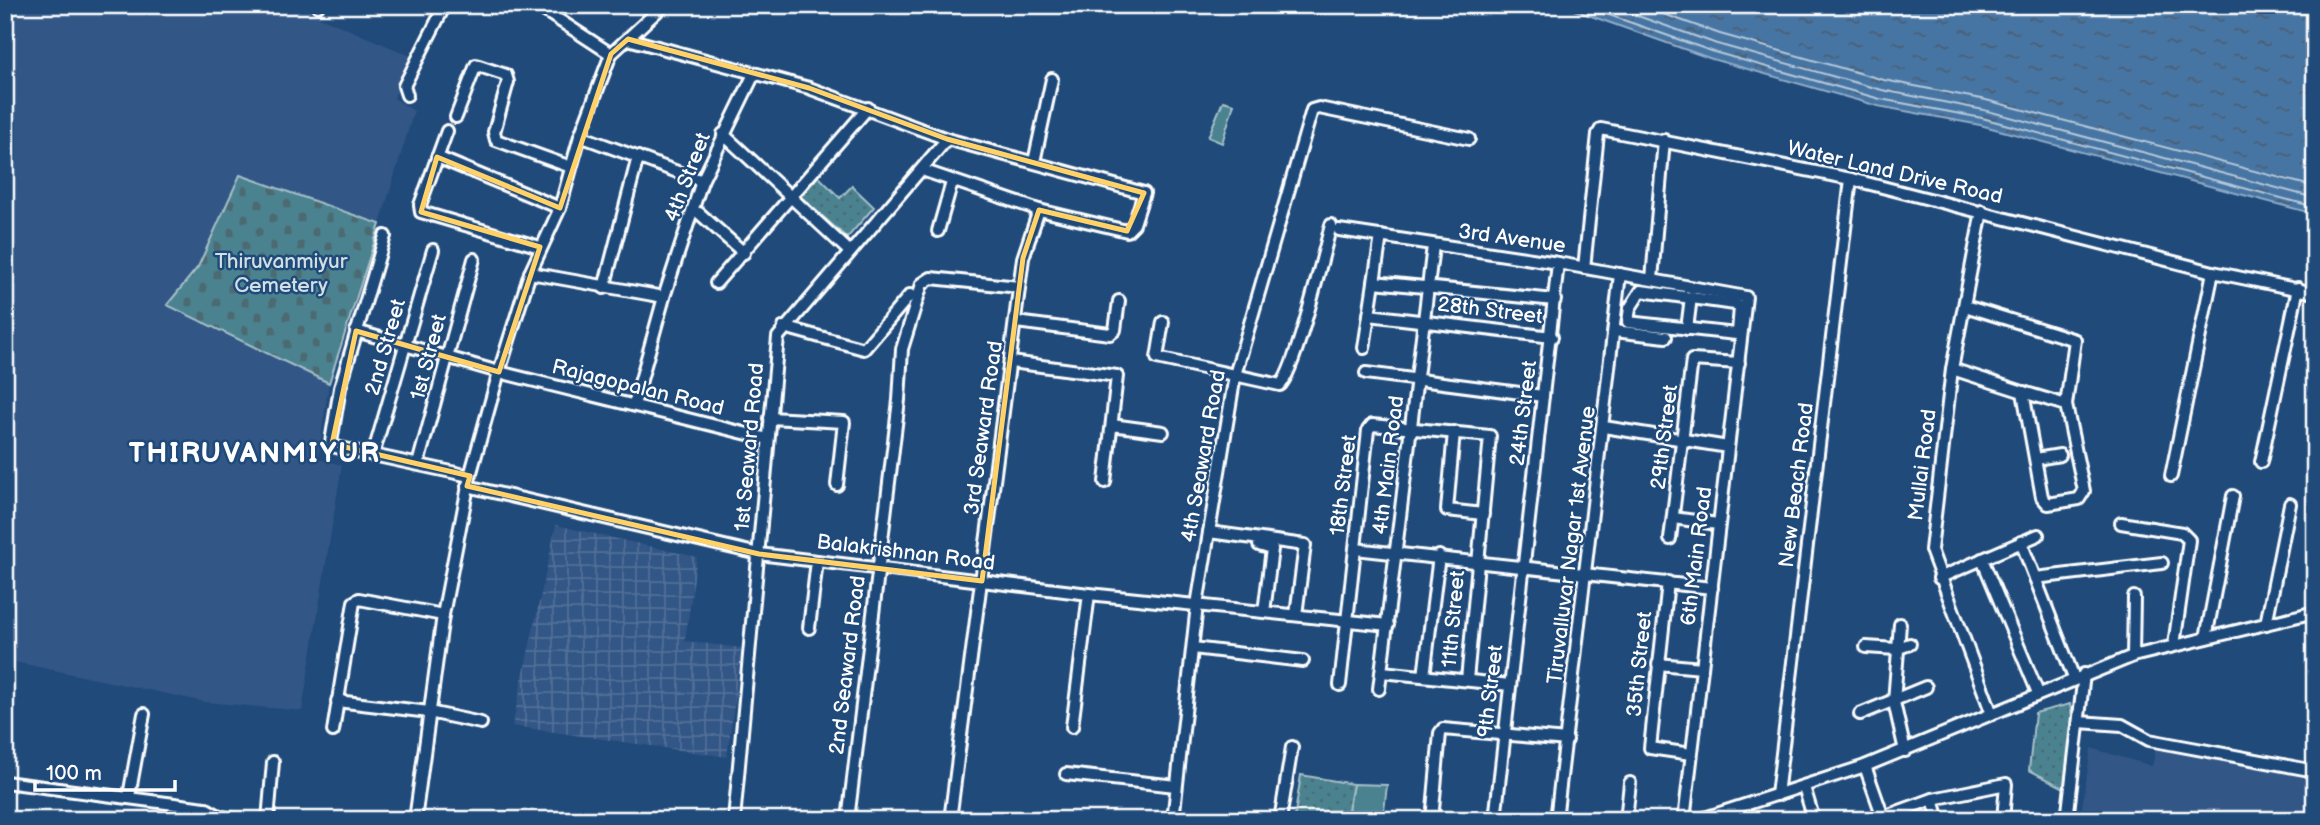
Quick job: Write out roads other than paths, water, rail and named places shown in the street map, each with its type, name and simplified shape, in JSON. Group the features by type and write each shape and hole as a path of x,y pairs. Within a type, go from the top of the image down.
{"street":[{"path":"407,95 404,86 445,5"},
{"path":"536,5 552,10 611,54"},
{"path":"415,820 443,615 468,481 499,372 540,247 561,208 580,136 611,54 664,5"},
{"path":"628,39 868,108 947,139 1144,193 1132,228 1127,231 1039,210 922,170"},
{"path":"456,117 476,65 506,75 508,82 493,135 496,141 571,167"},
{"name":"4th Street","path":"634,405 664,297 702,181 754,74"},
{"path":"1034,162 1052,79"},
{"path":"716,283 793,199 868,108"},
{"name":"4th Seaward Road","path":"1173,820 1197,605 1235,375 1310,115 1315,108 1469,139"},
{"path":"447,131 420,205 421,212 540,247"},
{"name":"Water Land Drive Road","path":"1584,268 1598,131 1664,140 1851,179 2213,272 2315,293"},
{"path":"723,134 850,252"},
{"path":"580,136 702,181"},
{"name":"1st Seaward Road","path":"734,820 778,337 947,139"},
{"path":"1645,291 1649,278 1664,140"},
{"path":"437,157 561,208"},
{"path":"604,288 638,158"},
{"name":"New Beach Road","path":"1777,795 1851,179"},
{"path":"938,231 952,182"},
{"name":"3rd Seaward Road","path":"950,820 1023,258 1039,210"},
{"name":"Mullai Road","path":"1982,211 1952,369 1931,551 1992,714"},
{"path":"699,213 744,253"},
{"name":"3rd Avenue","path":"1235,375 1277,385 1285,380 1335,227 1433,246 1620,274"},
{"path":"356,331 385,236"},
{"path":"1364,348 1381,236"},
{"name":"4th Main Road","path":"1379,689 1433,246"},
{"name":"2nd Street","path":"373,455 433,250"},
{"name":"1st Street","path":"418,464 474,259"},
{"name":"24th Street","path":"1524,567 1552,337 1558,263"},
{"path":"2171,476 2213,272"},
{"path":"530,274 664,297"},
{"path":"1620,274 1649,278 1685,292 1735,304 1740,307 1738,332 1736,334 1629,322 1634,298 1641,290 1685,292"},
{"name":"Tiruvalluvar Nagar 1st Avenue","path":"1556,820 1620,274"},
{"name":"2nd Seaward Road","path":"848,820 899,400 902,349 922,284 927,278 1019,287"},
{"path":"1374,282 1555,300"},
{"path":"2261,462 2298,288"},
{"path":"1685,292 1688,329"},
{"name":"6th Main Road","path":"1684,820 1746,297 1685,292"},
{"path":"784,327 864,349 910,295"},
{"path":"1016,322 1110,334 1115,330 1119,301"},
{"path":"1965,306 2073,338 2077,344 2066,405 2084,492 2081,498 2046,503 2024,392"},
{"name":"28th Street","path":"1369,315 1552,337"},
{"path":"1163,322 1156,358 1235,375"},
{"name":"Rajagopalan Road","path":"356,331 499,372 768,439"},
{"name":"Balakrishnan Road","path":"356,331 340,388 332,444 760,554 1089,594 1388,625"},
{"path":"1614,331 1666,337"},
{"name":"29th Street","path":"1670,539 1692,359 1739,363"},
{"path":"1011,362 1116,375 1105,482"},
{"path":"1952,369 2066,405"},
{"path":"1366,373 1543,396"},
{"path":"770,418 844,422 837,485"},
{"path":"1112,425 1163,432"},
{"name":"18th Street","path":"1355,549 1369,427 1412,429"},
{"path":"1604,427 1728,447"},
{"path":"1412,429 1454,432 1448,510 1483,514"},
{"name":"11th Street","path":"1454,432 1490,436 1467,680"},
{"path":"2036,459 2060,455"},
{"path":"2206,638 2233,496"},
{"path":"2266,624 2290,504"},
{"path":"1673,518 1718,524"},
{"path":"2121,523 2182,533 2189,540 2174,645"},
{"path":"1209,535 1271,547 1264,612"},
{"path":"1209,535 1306,545 1296,615"},
{"path":"1939,578 2038,535"},
{"path":"2021,542 2079,676 2080,722 2067,820"},
{"path":"1340,685 1355,549 1439,556 1712,588"},
{"path":"1424,676 1439,556"},
{"path":"1982,559 2038,693"},
{"path":"809,628 817,561"},
{"path":"2035,578 2162,563"},
{"name":"9th Street","path":"1495,820 1524,567"},
{"name":"35th Street","path":"1668,582 1650,749 1691,754"},
{"path":"1253,590 1266,592"},
{"path":"1072,727 1089,594"},
{"path":"2133,656 2134,597"},
{"path":"333,730 356,599 443,615"},
{"path":"1698,820 1804,787 1905,751 2038,693 2133,656 2315,612"},
{"path":"1899,624 1894,702 1905,751"},
{"path":"1866,647 1896,649 1910,644"},
{"path":"1193,648 1303,661"},
{"path":"1658,664 1702,668"},
{"path":"1382,672 1510,685"},
{"path":"1860,714 1926,687"},
{"path":"337,701 429,712 481,723"},
{"path":"129,796 144,714"},
{"path":"2080,722 2122,724 2149,740 2315,771"},
{"path":"1432,820 1441,730 1567,740"},
{"path":"1280,820 1292,747"},
{"path":"268,820 273,762"},
{"path":"1865,766 1883,818 1933,799 2006,784 2003,820"},
{"path":"1066,774 1176,786"},
{"path":"5,782 129,796 205,808 220,818 242,820"},
{"path":"1626,820 1630,783"},
{"path":"1804,787 1814,820"},
{"path":"1933,799 1939,820"}],"water":[{"path":"1560,5 2315,5 2315,214 1980,125 1878,106 1712,59"}],"district":[{"name":"THIRUVANMIYUR","path":"255,452"}],"park label":[{"name":"Thiruvanmiyur Cemetery","path":"281,273"}]}
